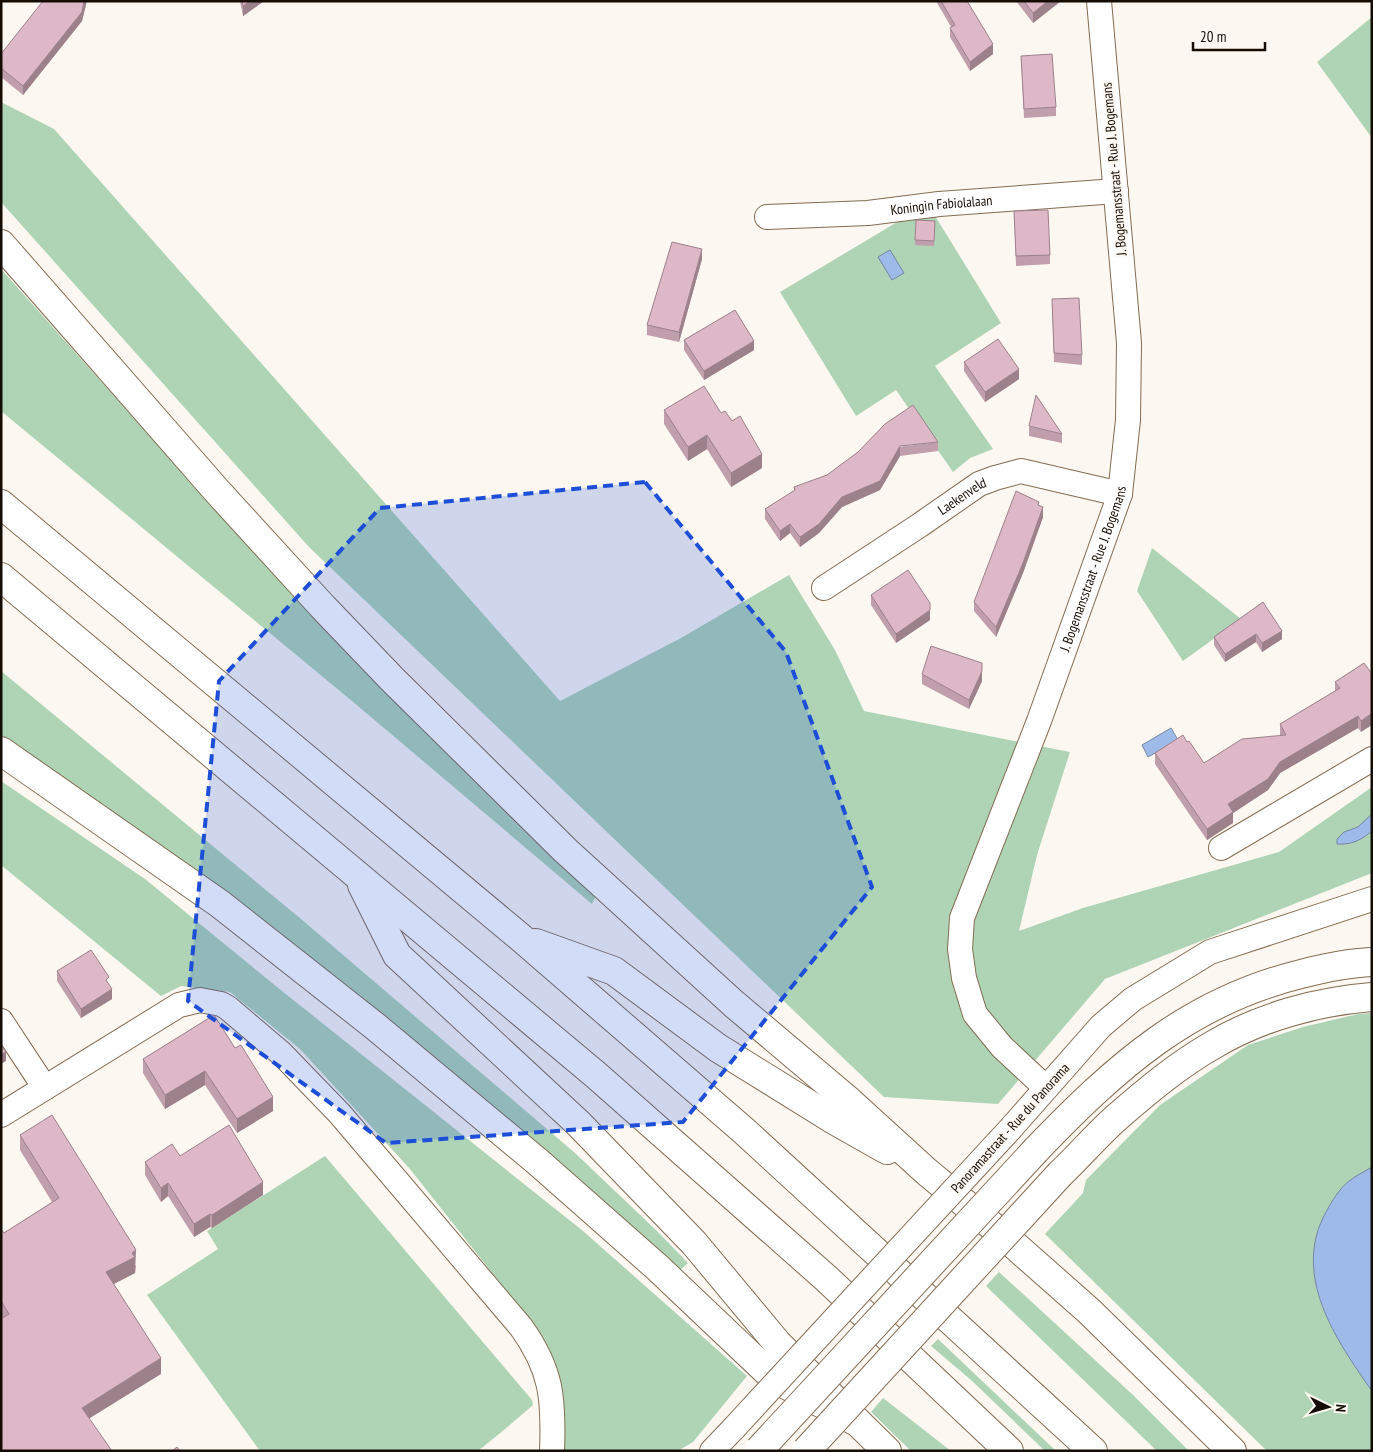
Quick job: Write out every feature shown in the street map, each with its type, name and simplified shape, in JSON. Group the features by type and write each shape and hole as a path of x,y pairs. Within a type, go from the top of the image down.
{"highway":[{"path":"1,244 217,491 322,607 565,850 734,1004 849,1101 927,1172 1003,1235 1089,1312 1232,1451"},
{"path":"1,504 520,938 743,1130 1092,1451"},
{"path":"1,578 596,1075 812,1266 1009,1451"},
{"path":"1,751 220,904 376,1026 538,1162 658,1268 775,1379 857,1422"},
{"path":"357,875 397,955 499,1048 604,1150 694,1243 778,1344 887,1451"},
{"path":"520,938 614,972 718,1048 834,1120 927,1172"},
{"path":"758,1450 1079,1105 1135,1057 1187,1020 1248,990 1314,970 1372,962"},
{"path":"806,1451 1060,1174 1115,1119 1163,1078 1214,1044 1259,1023 1302,1008 1344,999 1372,997"}],"street":[{"name":"J. Bogemansstraat - Rue J. Bogemans","path":"1046,1088 1002,1047 976,1014 964,978 960,949 962,918 1040,721 1120,494 1128,420 1129,343 1100,1"},
{"name":"Koningin Fabiolalaan","path":"767,217 868,213 939,204 1116,191"},
{"name":"Laekenveld","path":"824,588 980,484 995,478 1021,471 1120,494"},
{"path":"1221,848 1372,759"},
{"name":"Panoramastraat - Rue du Panorama","path":"712,1451 1012,1127 1100,1026 1133,999 1210,952 1372,899"},
{"path":"1,1115 178,1005 200,1000 214,1002 228,1008 294,1065 340,1114 521,1327 542,1361 547,1374 551,1402 552,1451"},
{"path":"1,1021 45,1088"}],"highlighted area":[{"path":"645,482 786,652 872,887 683,1122 386,1143 188,1001 219,681 380,508"}],"green space":[{"path":"1372,17 1372,138 1317,62"},
{"path":"1,102 54,129 560,701 681,638 789,575 835,650 864,711 1070,752 1037,855 1019,931 1083,908 1279,852 1372,787 1372,873 1105,979 998,1104 884,1097 309,547 1,202"},
{"path":"932,211 1001,323 935,366 993,449 970,458 953,472 896,390 856,416 780,292 909,215"},
{"path":"1,269 228,524 389,696 596,895 592,904 358,706 1,411"},
{"path":"1152,548 1241,619 1183,661 1137,591"},
{"path":"1,671 301,919 575,1153 688,1263 677,1273 1,738"},
{"path":"1,781 145,879 583,1231 747,1376 693,1442 678,1451 565,1451 553,1358 523,1312 410,1169 300,1049 230,992 181,986 161,996 1,865"},
{"path":"1372,1013 1372,1451 1267,1451 1045,1234 1083,1193 1086,1180 1160,1105 1248,1045 1303,1027 1358,1014"},
{"path":"325,1156 532,1400 533,1405 478,1451 260,1451 147,1295 218,1249 207,1231"},
{"path":"999,1272 1133,1395 1189,1451 1157,1451 986,1286"},
{"path":"938,1339 1056,1451 1045,1451 971,1380 931,1346"},
{"path":"883,1398 951,1451 911,1451 871,1412"}],"water":[{"path":"890,250 904,273 892,280 878,257"},
{"path":"1171,728 1178,740 1148,757 1142,745"},
{"path":"1372,814 1372,831 1356,841 1347,844 1337,844 1337,839 1344,832 1358,827"},
{"path":"1372,1167 1372,1391 1332,1329 1322,1306 1316,1283 1313,1259 1316,1236 1333,1199 1349,1181"}],"building":[{"path":"43,1 84,1 82,12 23,86 1,68 1,54"},
{"path":"242,1 250,1 243,6"},
{"path":"941,1 967,1 993,44 970,62 950,28 955,25"},
{"path":"1024,1 1048,1 1033,13"},
{"path":"1052,54 1056,107 1024,109 1021,56"},
{"path":"1048,210 1050,255 1016,256 1014,211"},
{"path":"916,220 935,221 934,241 915,240"},
{"path":"672,242 702,249 679,332 647,325"},
{"path":"1079,298 1082,355 1054,353 1052,299"},
{"path":"735,310 754,341 704,371 684,340"},
{"path":"998,339 1019,369 985,392 964,362"},
{"path":"704,386 721,413 725,411 732,421 740,416 762,454 731,473 707,435 688,447 664,410"},
{"path":"1036,395 1062,434 1029,426"},
{"path":"913,405 938,442 900,446 880,481 842,497 819,524 800,537 790,524 780,531 765,509 795,490 794,487 827,475 858,452 885,424"},
{"path":"1016,491 1039,502 1038,505 1043,507 1023,563 996,627 974,602"},
{"path":"908,570 930,603 930,610 896,634 871,595"},
{"path":"1263,602 1282,631 1262,643 1256,634 1225,654 1214,637"},
{"path":"931,646 982,663 982,671 969,700 922,674"},
{"path":"1364,663 1372,674 1372,713 1361,721 1358,716 1280,762 1268,779 1228,804 1233,812 1207,829 1155,753 1183,735 1204,763 1242,739 1286,735 1280,724 1340,688 1335,682"},
{"path":"91,950 109,977 106,980 112,989 81,1009 57,971"},
{"path":"214,1015 235,1048 241,1045 273,1097 237,1119 205,1071 165,1095 143,1059"},
{"path":"1,1045 6,1052 1,1054"},
{"path":"52,1115 136,1250 132,1253 135,1257 106,1272 161,1358 82,1408 112,1451 1,1451 1,1319 9,1314 1,1301 1,1229 4,1233 59,1198 20,1135"},
{"path":"229,1125 263,1182 212,1215 210,1214 194,1224 168,1183 161,1188 145,1162 172,1144 180,1156"},
{"path":"177,1447 180,1451 172,1451"}]}
